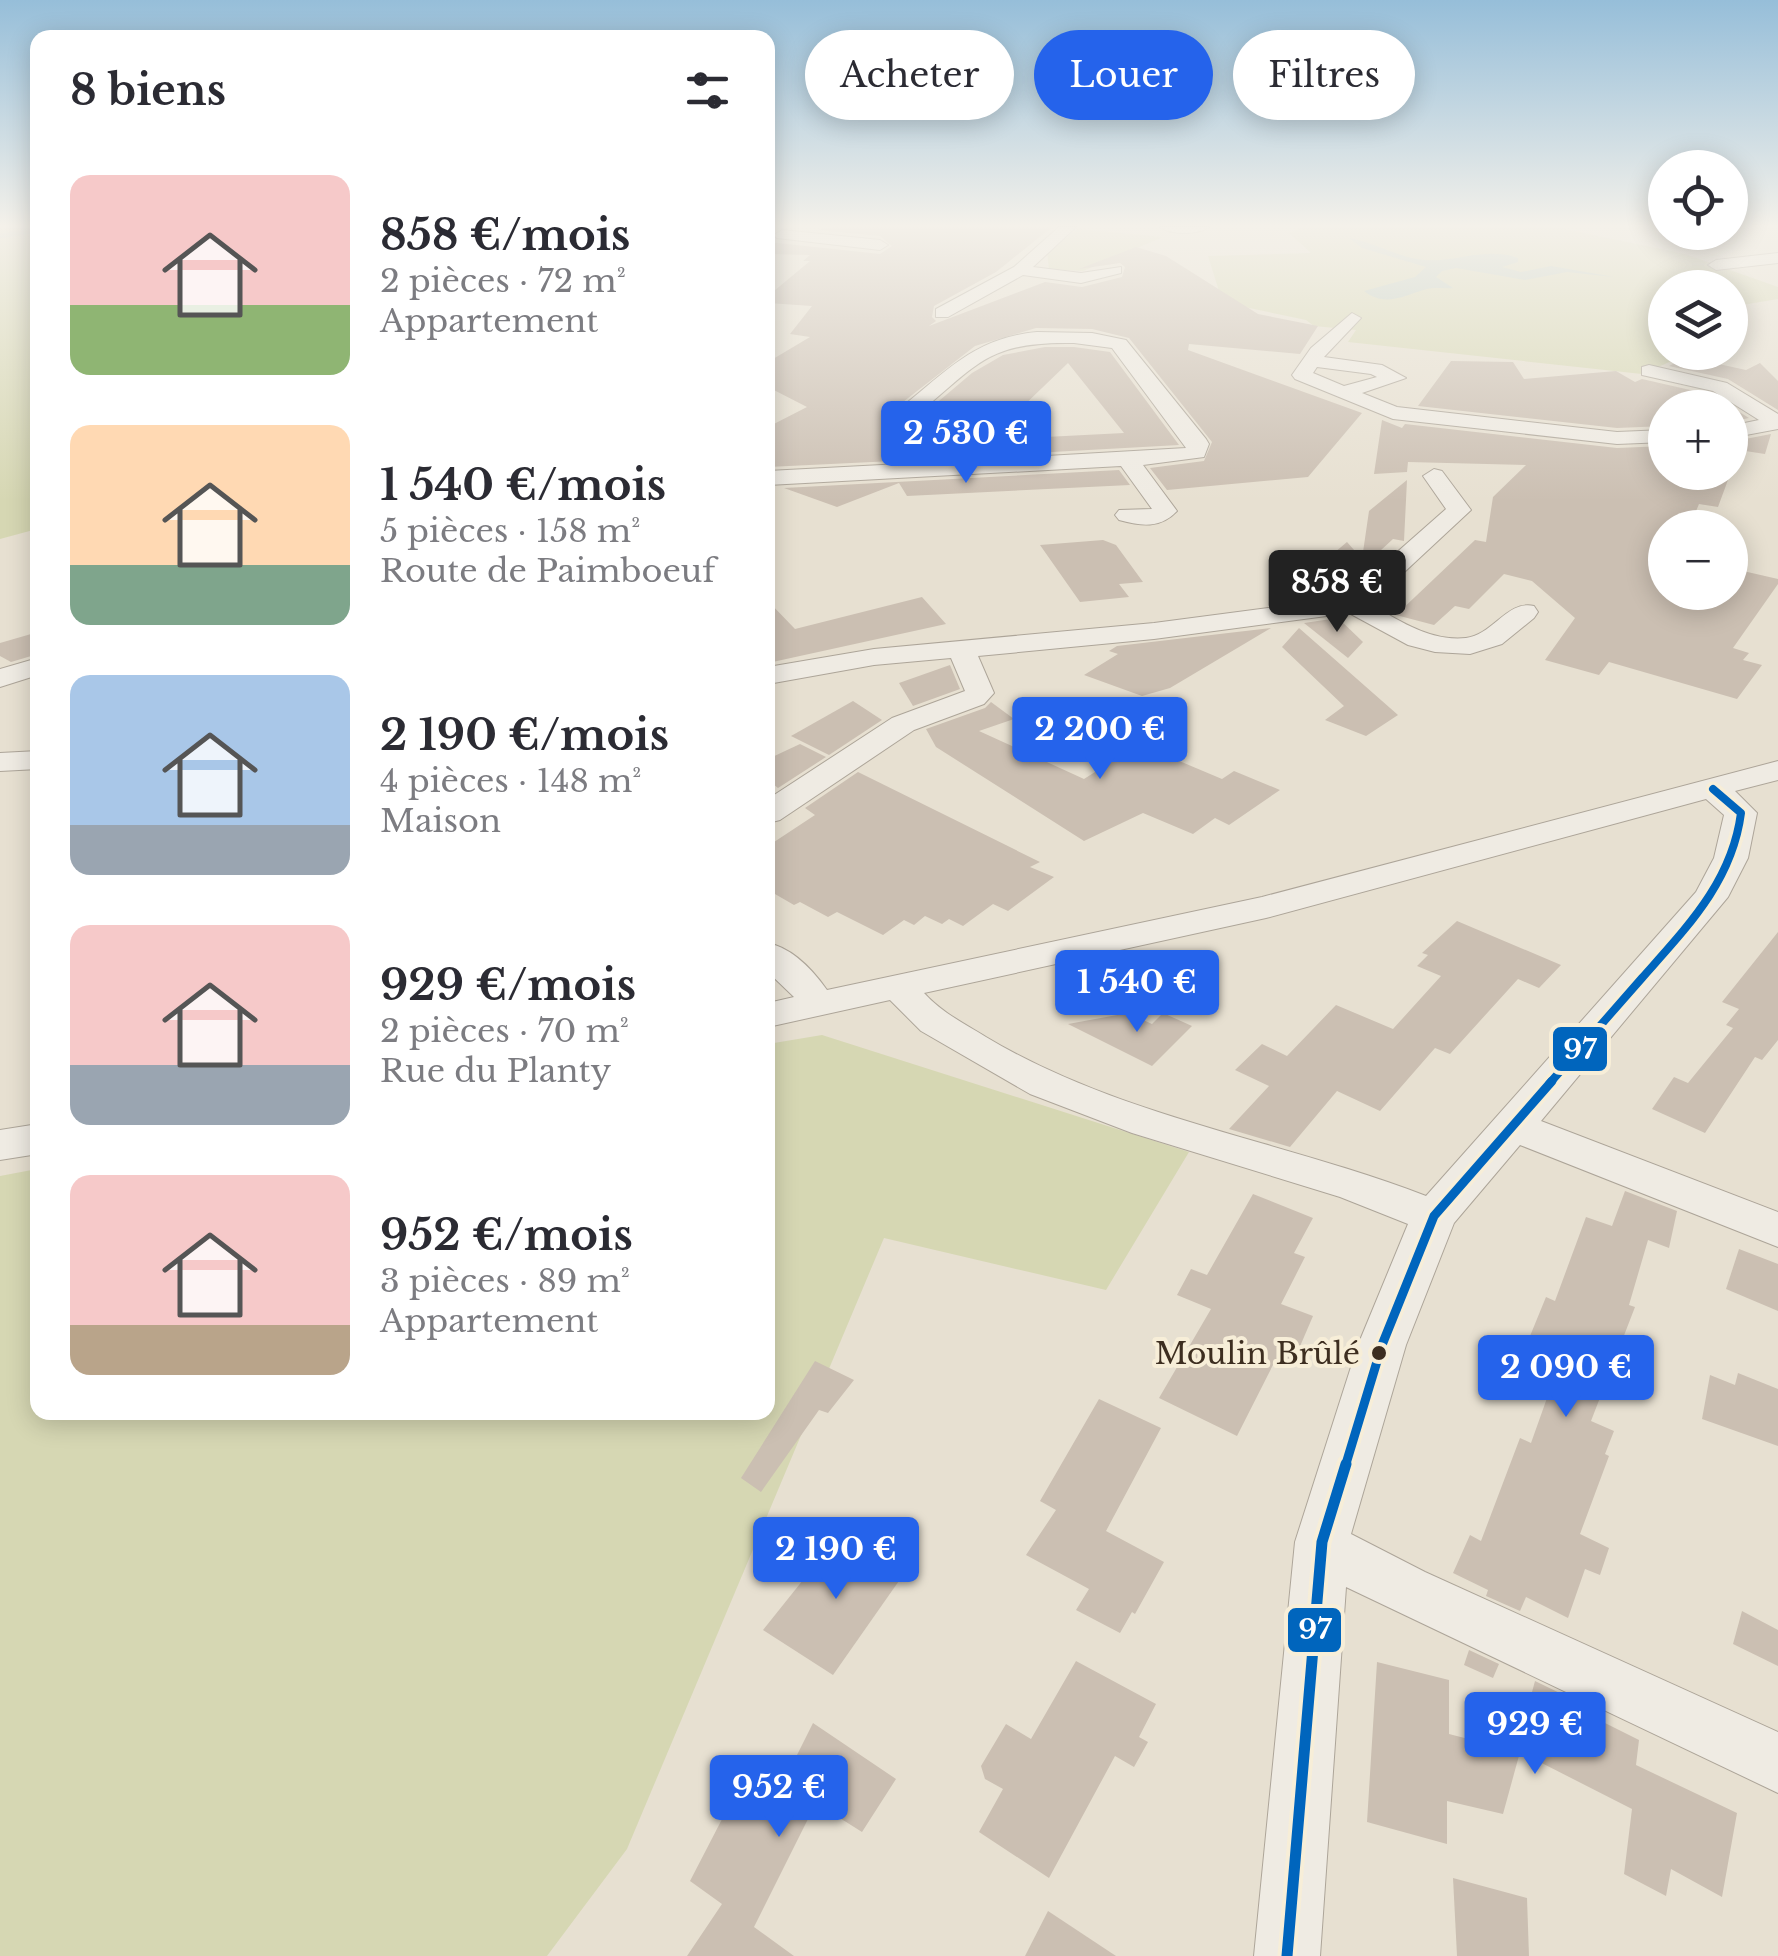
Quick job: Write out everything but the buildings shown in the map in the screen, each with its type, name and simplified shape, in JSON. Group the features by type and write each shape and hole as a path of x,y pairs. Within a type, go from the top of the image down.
{"street":[{"path":"1352,318 1302,375 1393,412 1420,417 1617,438 1648,437"},
{"path":"775,478 1127,460 1196,452 1198,444 1119,344 1088,338 1021,340 992,346 904,415 934,469"},
{"path":"1312,361 1374,369 1396,378 1343,392"},
{"path":"1650,371 1725,390"},
{"path":"1748,405 1778,424 1748,429"},
{"path":"1127,460 1165,512 1151,519 1127,515"},
{"path":"775,674 874,657 962,651 1353,605 1459,510 1434,476"},
{"path":"1353,605 1413,638 1432,644 1472,646 1492,640 1525,612"},
{"path":"775,808 903,724 980,693 962,651"},
{"path":"0,678 30,669"},
{"path":"0,762 30,760"},
{"path":"775,1013 1229,916 1407,872 1521,854 1722,795 1778,770"},
{"path":"1722,795 1778,787"},
{"path":"1287,1956 1322,1546 1382,1344 1434,1216 1679,936 1720,883 1734,857 1741,813 1722,795"},
{"path":"775,960 803,983 818,1004"},
{"path":"901,986 914,1008 983,1055 1057,1090 1158,1127 1359,1187 1434,1216"},
{"path":"1511,1125 1778,1230"},
{"path":"0,1145 30,1140"},
{"path":"1322,1546 1405,1590 1778,1763"}],"green space":[{"path":"0,318 30,318 30,531 0,539"},
{"path":"1298,318 1648,318 1648,370 1651,370 1642,374 1348,342 1356,330 1314,326"},
{"path":"822,1035 1189,1152 1106,1290 884,1238 627,1849 547,1956 0,1956 0,1176 30,1170 30,1420 775,1420 775,1043"}],"transit line":[{"name":"97","path":"1287,1956 1322,1542 1382,1345 1434,1216 1691,922 1719,884 1736,844 1741,813 1713,789"}],"place":[{"name":"Moulin Brûlé","path":"1379,1353"}]}
